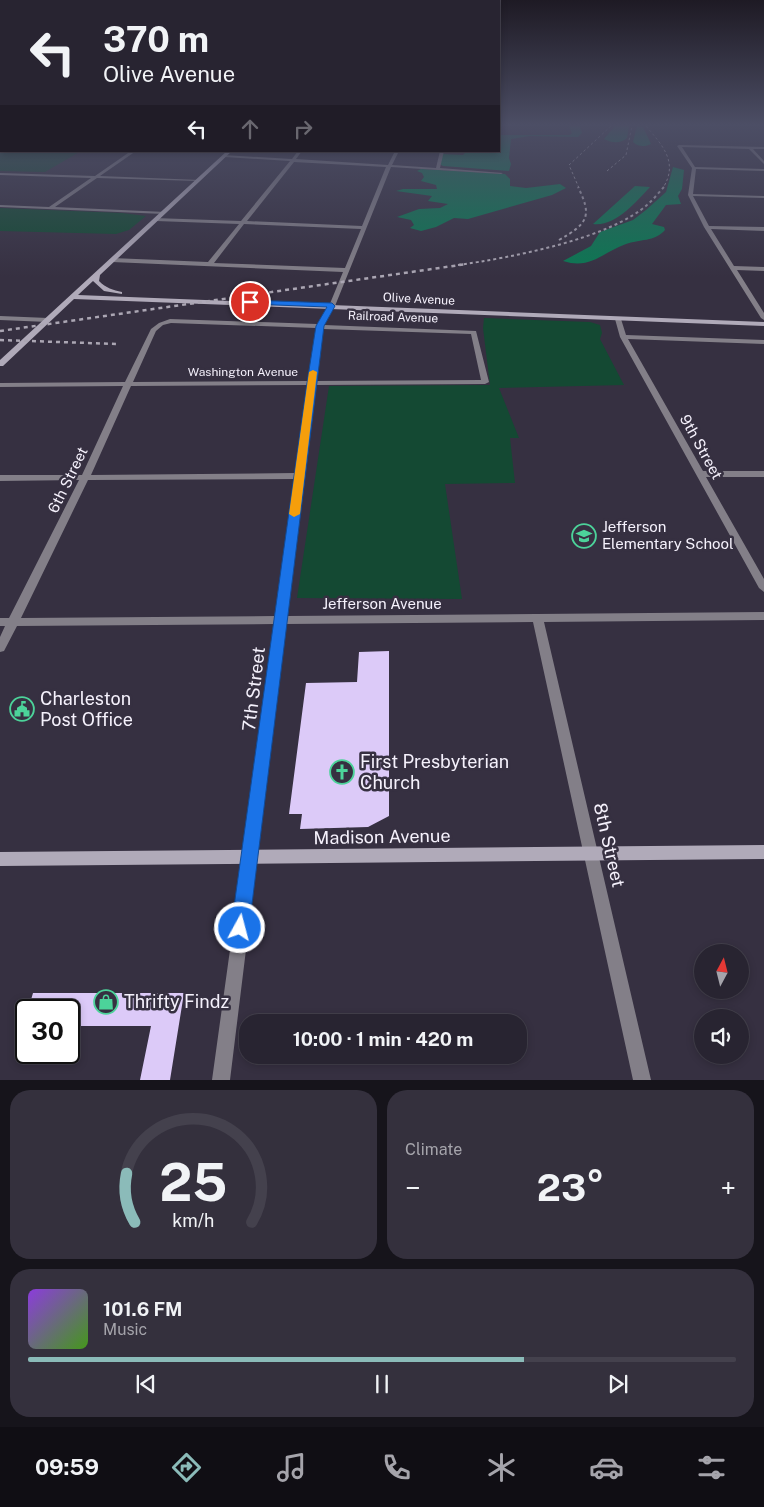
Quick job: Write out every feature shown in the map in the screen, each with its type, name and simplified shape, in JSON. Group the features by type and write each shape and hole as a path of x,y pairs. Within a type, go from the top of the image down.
{"main road":[{"path":"0,364 202,176"},
{"path":"97,274 96,281 106,290 180,300"},
{"name":"Olive Avenue","path":"73,297 764,324"},
{"name":"Madison Avenue","path":"0,859 764,852"}],"street":[{"path":"78,176 198,180"},
{"path":"210,264 279,176"},
{"name":"7th Street","path":"221,1080 311,383 320,326 332,306 385,176"},
{"path":"693,176 690,194 707,227 764,318"},
{"path":"50,208 97,177"},
{"path":"690,194 764,197"},
{"path":"0,206 164,213"},
{"path":"156,219 365,228"},
{"path":"707,227 764,229"},
{"path":"112,260 347,270"},
{"path":"734,268 764,269"},
{"path":"0,318 48,320"},
{"name":"9th Street","path":"618,318 623,337 764,588"},
{"name":"Railroad Avenue","path":"160,324 170,321 474,332 485,382"},
{"name":"6th Street","path":"0,648 84,478 153,330 160,324"},
{"path":"623,337 764,342"},
{"name":"Washington Avenue","path":"0,385 485,382"},
{"path":"700,474 764,474"},
{"path":"0,478 299,476"},
{"name":"Jefferson Avenue","path":"0,622 764,616"},
{"name":"8th Street","path":"538,618 642,1080"}],"green space":[{"path":"507,176 510,179 510,186 526,188 560,184 566,188 552,195 468,219 454,218 436,227 421,231 410,228 414,225 411,220 397,217 419,209 440,208 448,204 428,201 432,196 396,191 403,189 437,189 436,185 421,181 424,177"},
{"path":"670,176 683,176 682,189 678,196 681,204 666,205 652,224 664,227 665,230 657,237 631,242 589,262 573,263 563,261 591,246 600,232 633,220 666,192"},
{"path":"635,186 650,187 632,206 617,218 601,224 593,224"},
{"path":"0,208 122,213 146,216 129,230 116,234 0,231"},
{"path":"484,318 590,322 600,325 602,333 600,339 624,385 499,388 519,438 510,438 515,483 445,484 462,599 297,598 329,386 490,385 483,328"}],"building":[{"name":"First Presbyterian Church","path":"389,651 389,816 368,827 300,829 302,814 289,814 306,683 357,682 359,652"},
{"name":"Thrifty Findz","path":"33,993 184,993 170,1080 140,1080 151,1026 80,1026 80,999 31,999"}],"railway":[{"path":"574,176 579,188"},
{"path":"663,188 668,176"},
{"path":"559,240 576,229 585,219 585,206 578,187"},
{"path":"458,265 531,252 585,237 631,216 650,202 664,187"},
{"path":"0,331 467,264"},
{"path":"0,340 117,344"}],"slow traffic":[{"path":"294,514 313,372"}],"place":[{"name":"Jefferson Elementary School","path":"584,536"},
{"name":"Charleston Post Office","path":"22,709"},
{"name":"First Presbyterian Church","path":"342,772"},
{"name":"Thrifty Findz","path":"106,1002"}],"route":[{"path":"240,928 311,383 320,326 332,306 250,302"}]}
